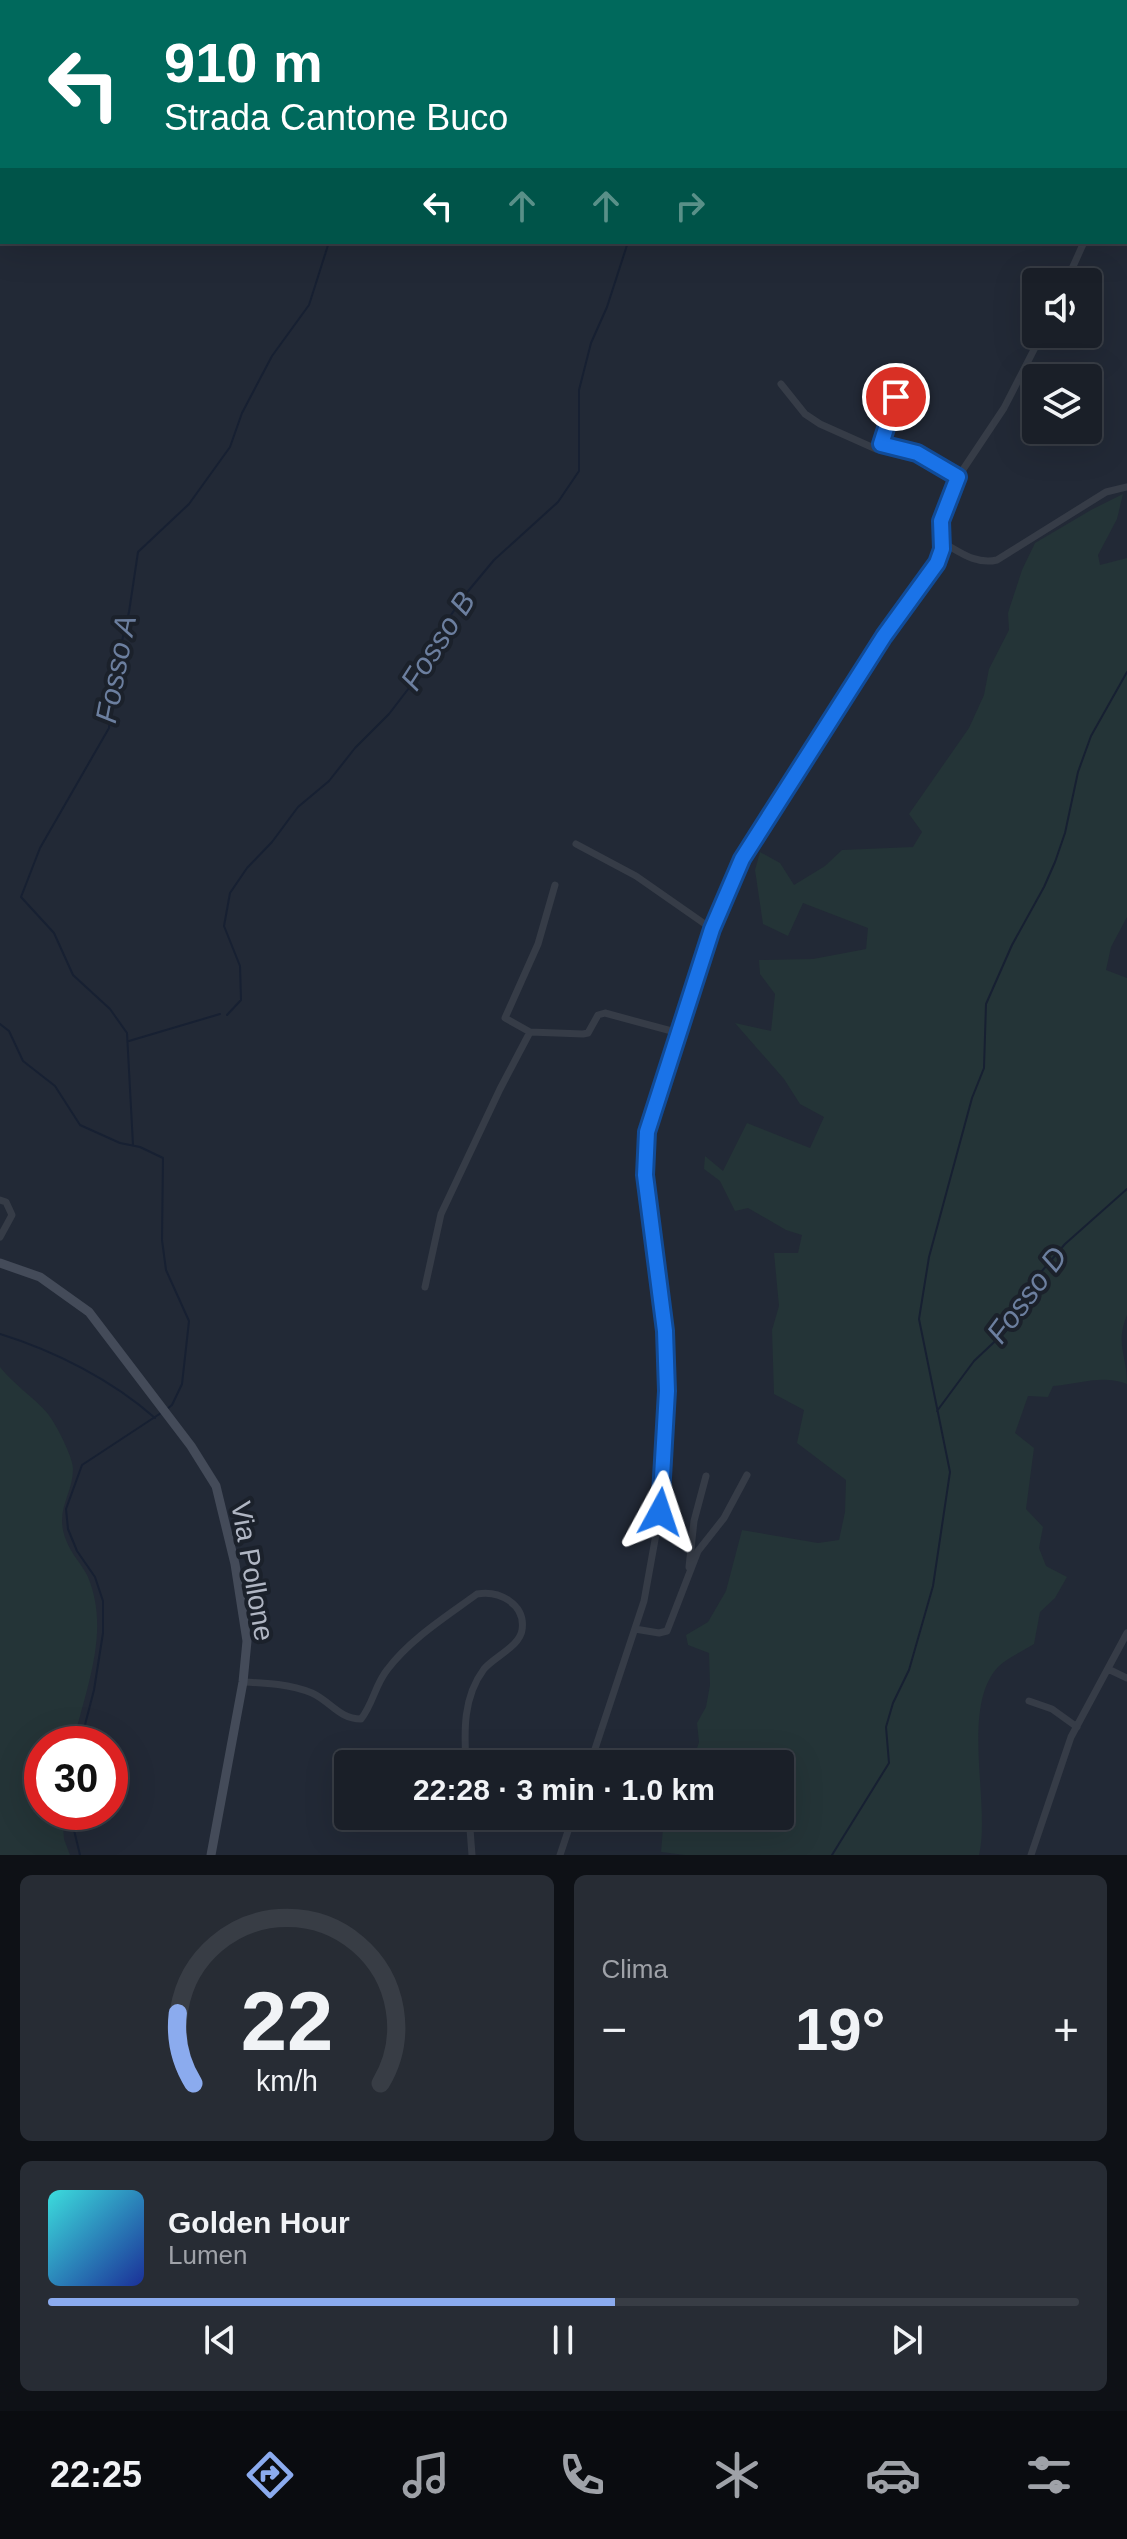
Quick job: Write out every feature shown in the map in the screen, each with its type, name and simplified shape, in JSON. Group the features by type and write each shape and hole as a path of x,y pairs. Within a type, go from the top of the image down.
{"street":[{"path":"1072,268 1083,244"},
{"path":"595,1750 635,1629 650,1573 660,1512 667,1391 665,1331 645,1175 647,1132 712,929 742,859 884,636 937,563 942,542 941,521 958,477 1004,408 1035,348"},
{"path":"781,384 805,414 876,449 881,444 896,397"},
{"path":"881,444 917,453 958,477"},
{"path":"942,542 976,561 986,563 997,560 1106,492 1127,487"},
{"path":"576,844 636,876 712,929"},
{"path":"555,885 538,944 505,1018 530,1032 583,1034 588,1033 598,1015 605,1013 679,1033"},
{"path":"425,1287 441,1214 530,1032"},
{"path":"0,1200 6,1202 12,1215 0,1237"},
{"name":"Via Pollone","path":"0,1263 40,1277 89,1312 205,1466 222,1504 247,1641 243,1682 211,1855"},
{"path":"635,1629 659,1633 667,1631 698,1551 724,1518 747,1475"},
{"path":"689,1569 694,1521 706,1476"},
{"path":"243,1682 277,1683 315,1694 344,1716 361,1719 384,1672 399,1654 477,1594 490,1591 501,1594 519,1612 523,1627 520,1637 485,1669 469,1700 464,1731 465,1750"},
{"path":"1031,1855 1077,1727 1127,1633"},
{"path":"1108,1669 1127,1678"},
{"path":"1029,1701 1052,1709 1077,1727"},
{"path":"470,1830 472,1855"},
{"path":"560,1855 568,1830"}],"shaded area":[{"path":"1123,494 1117,519 1098,555 1100,565 1127,558 1127,917 1111,947 1106,970 1127,978 1127,1315 1122,1342 1127,1384 1090,1380 1053,1386 1048,1397 1028,1396 1015,1433 1034,1448 1026,1509 1043,1527 1039,1548 1046,1566 1067,1577 1055,1598 1040,1612 1034,1644 998,1667 987,1685 978,1731 982,1810 979,1855 685,1855 661,1852 663,1830 794,1830 794,1750 696,1750 697,1723 706,1707 710,1685 709,1653 688,1645 686,1635 708,1622 726,1591 742,1530 818,1543 839,1540 845,1512 846,1480 797,1443 804,1410 774,1394 772,1330 779,1306 774,1253 798,1253 802,1235 786,1230 748,1208 735,1211 720,1181 704,1169 705,1156 723,1171 747,1123 810,1148 824,1117 800,1104 784,1079 735,1023 771,1031 775,994 760,974 759,960 813,959 866,949 868,928 803,903 788,936 763,924 755,870 760,852 780,863 794,885 825,866 842,850 913,847 922,832 909,814 969,728 984,695 989,669 1009,630 1008,613 1022,570 1035,543"},
{"path":"0,1367 48,1414 67,1449 73,1469 63,1511 63,1529 68,1545 88,1577 97,1619 97,1640 78,1726 24,1726 24,1830 63,1830 70,1855 0,1855"}],"waterway":[{"name":"Fosso A","path":"133,1145 127,1033 110,1009 73,975 54,933 21,897 40,848 109,728 114,674 129,612 138,552 189,504 230,447 242,413 272,356 309,305 328,244"},
{"name":"Fosso B","path":"227,1015 241,1000 240,966 224,926 230,893 298,807 329,781 355,748 389,714 422,671 440,631 464,596 494,560 558,502 579,471 579,390 591,343 607,307 627,244"},
{"path":"832,1855 889,1763 886,1727 893,1703 909,1670 933,1586 950,1472 919,1319 929,1257 972,1098 984,1068 986,1004 1012,945 1055,862 1065,833 1078,772 1091,736 1127,672"},
{"name":"Fosso B","path":"129,1041 220,1014"},
{"path":"0,1024 9,1031 23,1061 55,1086 80,1125 163,1158 162,1240 166,1270 189,1321 182,1384 167,1409"},
{"name":"Fosso D","path":"937,1411 974,1361 1007,1330 1030,1285 1065,1244 1127,1189"},
{"path":"0,1334 82,1368 120,1391 155,1418"},
{"path":"85,1726 103,1633 103,1601 95,1577 77,1551 68,1529 66,1509 82,1465 161,1413"},
{"path":"74,1830 80,1855"}],"route":[{"path":"660,1512 667,1391 665,1331 645,1175 647,1132 712,929 742,859 884,636 937,563 942,549 941,521 958,477 917,453 881,444 896,397"}]}
